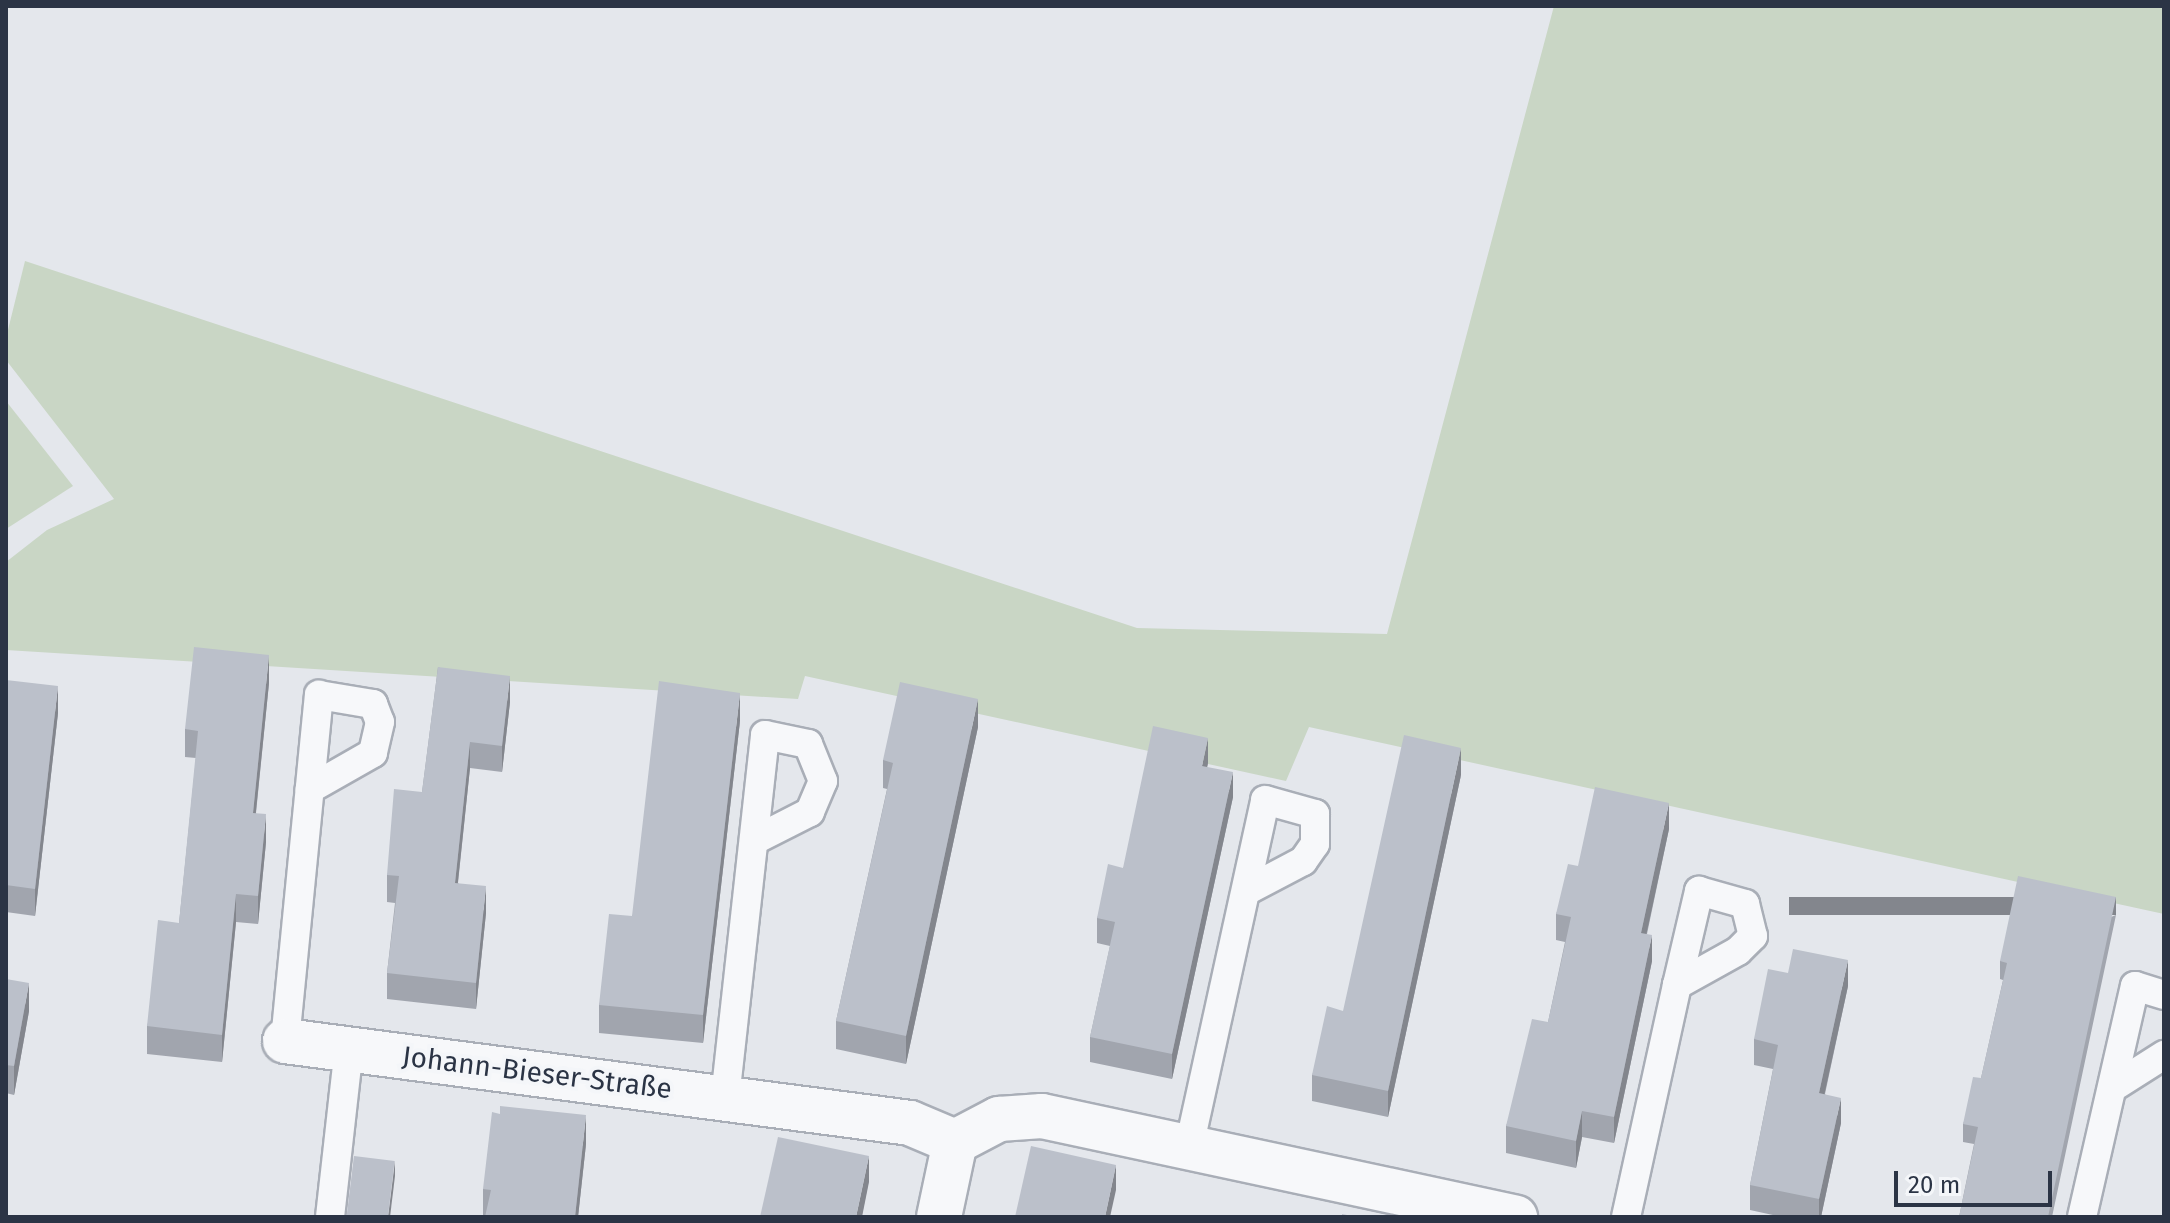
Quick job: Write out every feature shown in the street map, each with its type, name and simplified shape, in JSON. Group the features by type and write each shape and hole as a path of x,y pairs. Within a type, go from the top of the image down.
{"street":[{"name":"Johann-Bieser-Straße","path":"285,1041 910,1123 955,1142"},
{"path":"939,1217 955,1142 999,1119 1042,1116 1490,1214"}],"lane":[{"name":"Johann-Bieser-Straße","path":"285,1041 310,789"},
{"path":"725,1098 755,840"},
{"path":"1189,1147 1246,891"},
{"path":"1626,1217 1677,985"},
{"path":"2082,1217 2135,986 2164,995"},
{"path":"330,1217 349,1048"},
{"path":"2112,1088 2164,1055"}],"green space":[{"path":"1554,6 2164,6 2164,914 1309,727 1286,781 805,676 798,699 6,650 6,562 47,530 114,499 6,360 6,338 25,261 1137,628 1387,634"},
{"path":"6,401 73,486 6,529"}],"building":[{"path":"194,647 269,655 253,813 266,814 258,896 236,894 222,1035 147,1026 158,920 179,923 198,731 185,729"},
{"path":"438,667 510,676 502,746 470,742 455,883 486,886 476,983 387,973 399,876 387,875 394,789 422,792"},
{"path":"6,680 58,686 35,889 6,885"},
{"path":"659,681 740,693 703,1015 599,1005 609,914 632,916"},
{"path":"900,682 978,699 906,1036 836,1021 893,763 883,760"},
{"path":"1153,726 1208,738 1202,766 1233,772 1172,1054 1090,1037 1115,922 1097,918 1108,864 1123,868"},
{"path":"1404,735 1461,748 1388,1091 1312,1075 1327,1006 1343,1011"},
{"path":"1595,787 1669,803 1641,933 1652,935 1614,1117 1582,1111 1576,1141 1506,1126 1532,1019 1548,1022 1571,917 1556,914 1568,864 1578,866"},
{"path":"2018,876 2116,897 2048,1217 1959,1217 1978,1127 1963,1124 1973,1077 1981,1078 2007,963 2000,961"},
{"path":"1793,949 1848,960 1819,1093 1841,1098 1819,1199 1750,1185 1778,1045 1754,1039 1768,969 1788,973"},
{"path":"6,979 29,983 14,1066 6,1065"},
{"path":"500,1106 586,1115 575,1217 485,1217 491,1190 483,1189 492,1112 500,1114"},
{"path":"778,1137 869,1156 856,1217 760,1217"},
{"path":"1031,1146 1116,1165 1105,1217 1015,1217"},
{"path":"354,1156 395,1161 388,1217 347,1217"}]}
